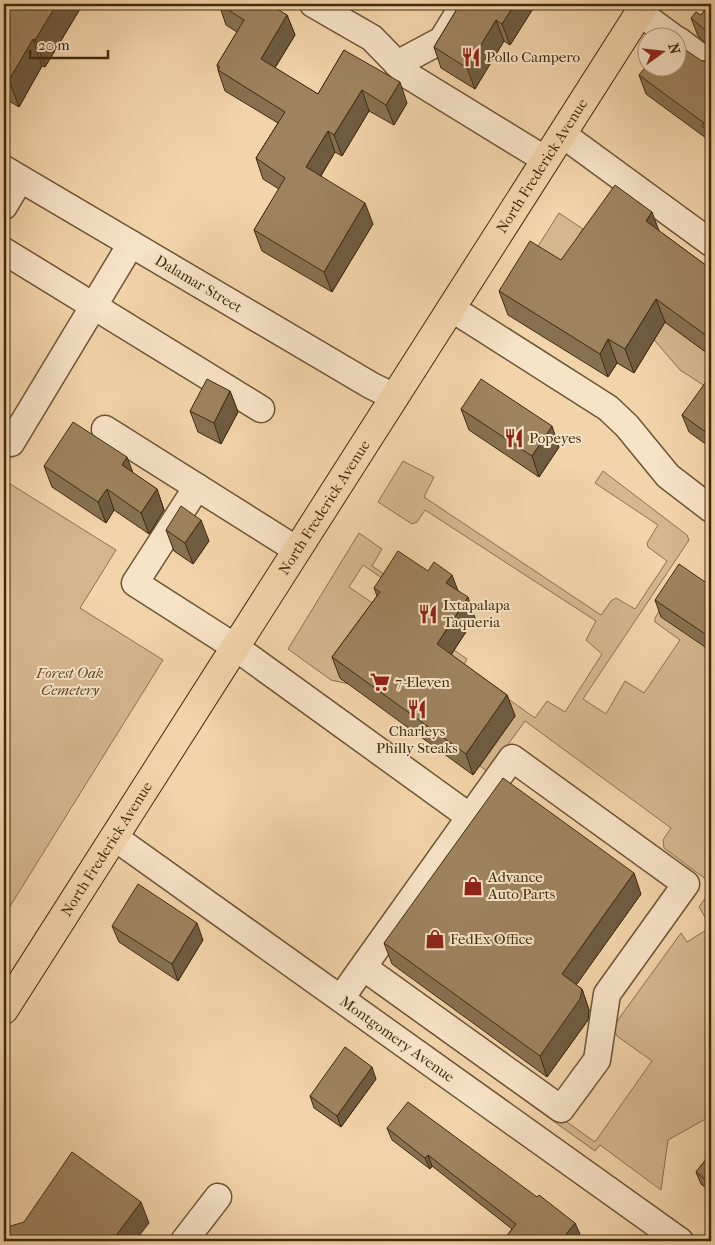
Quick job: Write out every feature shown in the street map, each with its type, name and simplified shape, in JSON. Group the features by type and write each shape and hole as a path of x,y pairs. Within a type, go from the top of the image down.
{"main road":[{"name":"North Frederick Avenue","path":"4,1010 643,8"}],"street":[{"path":"313,4 372,38 413,78 546,160"},
{"path":"397,64 442,40 464,4"},
{"path":"643,8 664,28"},
{"path":"688,48 711,65"},
{"path":"562,134 711,243"},
{"path":"4,206 12,174"},
{"name":"Dalamar Street","path":"12,174 372,386 395,396"},
{"path":"4,438 11,443 131,244"},
{"path":"4,251 261,409"},
{"path":"451,308 608,408 627,426 668,476 711,509"},
{"path":"105,429 297,550"},
{"path":"197,487 135,583 235,647 470,817"},
{"path":"341,998 363,967 512,758 686,884 607,994 597,1060 561,1110 363,967"},
{"name":"Montgomery Avenue","path":"114,837 680,1241"},
{"path":"184,1241 218,1197"}],"green space":[{"path":"559,213 583,229 580,233 584,263 711,356 711,390 680,370 650,335 530,259"},
{"path":"403,461 434,477 424,497 601,615 611,601 616,598 635,609 667,561 648,547 647,543 658,525 595,483 603,471 687,535 689,540 583,699 606,714 625,681 644,693 680,640 655,622 655,618 681,577 711,651 711,883 664,848 663,840 671,828 525,721 488,772 480,766 515,716 340,678 349,684 331,680 288,649 359,533 382,549 372,566 395,581 392,585 363,565 349,587 450,656 454,650 467,659 463,667 535,718 547,701 565,712 602,654 586,640 596,621 425,510 417,522 412,524 378,502"},
{"name":"Forest Oak Cemetery","path":"4,480 116,550 80,608 163,660 4,916"},
{"path":"711,890 711,927 699,907"},
{"path":"711,927 711,1059 708,1063 711,1066 711,1116 668,1140 661,1190 600,1145 595,1151 374,992 382,990 595,1142 652,1061 617,1036 614,1029 615,1024 681,933 687,942"}],"building":[{"path":"4,4 57,4 35,40 33,39 9,80 4,77"},
{"path":"219,4 269,4 287,15 261,59 318,94 344,50 400,82 386,105 362,90 334,135 328,131 306,167 365,203 324,272 254,230 285,178 256,158 285,112 218,70 220,67 217,65 244,20"},
{"path":"460,4 515,4 502,24 496,20 467,68 434,47"},
{"path":"711,4 711,35 691,18 696,12 701,15"},
{"path":"688,52 702,61 711,59 711,133 702,126 704,123 643,78 688,78"},
{"path":"615,185 652,212 646,221 711,269 711,339 656,299 625,349 608,339 600,354 499,291 530,241 561,260"},
{"path":"207,379 230,391 214,423 190,411"},
{"path":"481,379 552,426 532,456 461,409"},
{"path":"708,379 711,382 711,436 682,415"},
{"path":"73,422 127,457 122,465 157,489 141,513 107,489 98,502 44,466"},
{"path":"181,506 201,520 185,543 166,530"},
{"path":"398,551 428,571 434,562 452,575 446,583 468,597 437,644 507,695 466,754 332,657 380,592 374,588"},
{"path":"679,564 711,586 711,638 655,600"},
{"path":"503,778 634,873 562,974 582,989 580,999 540,1056 384,943"},
{"path":"138,884 197,923 172,964 112,926"},
{"path":"345,1047 372,1067 337,1116 310,1096"},
{"path":"408,1102 537,1197 539,1195 575,1223 561,1241 512,1241 506,1237 516,1224 428,1155 425,1158 387,1128"},
{"path":"72,1152 141,1202 112,1241 4,1241 4,1228 24,1222"},
{"path":"711,1153 711,1184 696,1172"}],"place":[{"name":"Pollo Campero","path":"471,57"},
{"name":"Popeyes","path":"514,438"},
{"name":"Ixtapalapa Taqueria","path":"428,614"},
{"name":"7-Eleven","path":"380,682"},
{"name":"Charleys Philly Steaks","path":"417,709"},
{"name":"Advance Auto Parts","path":"473,886"},
{"name":"FedEx Office","path":"435,939"}]}
